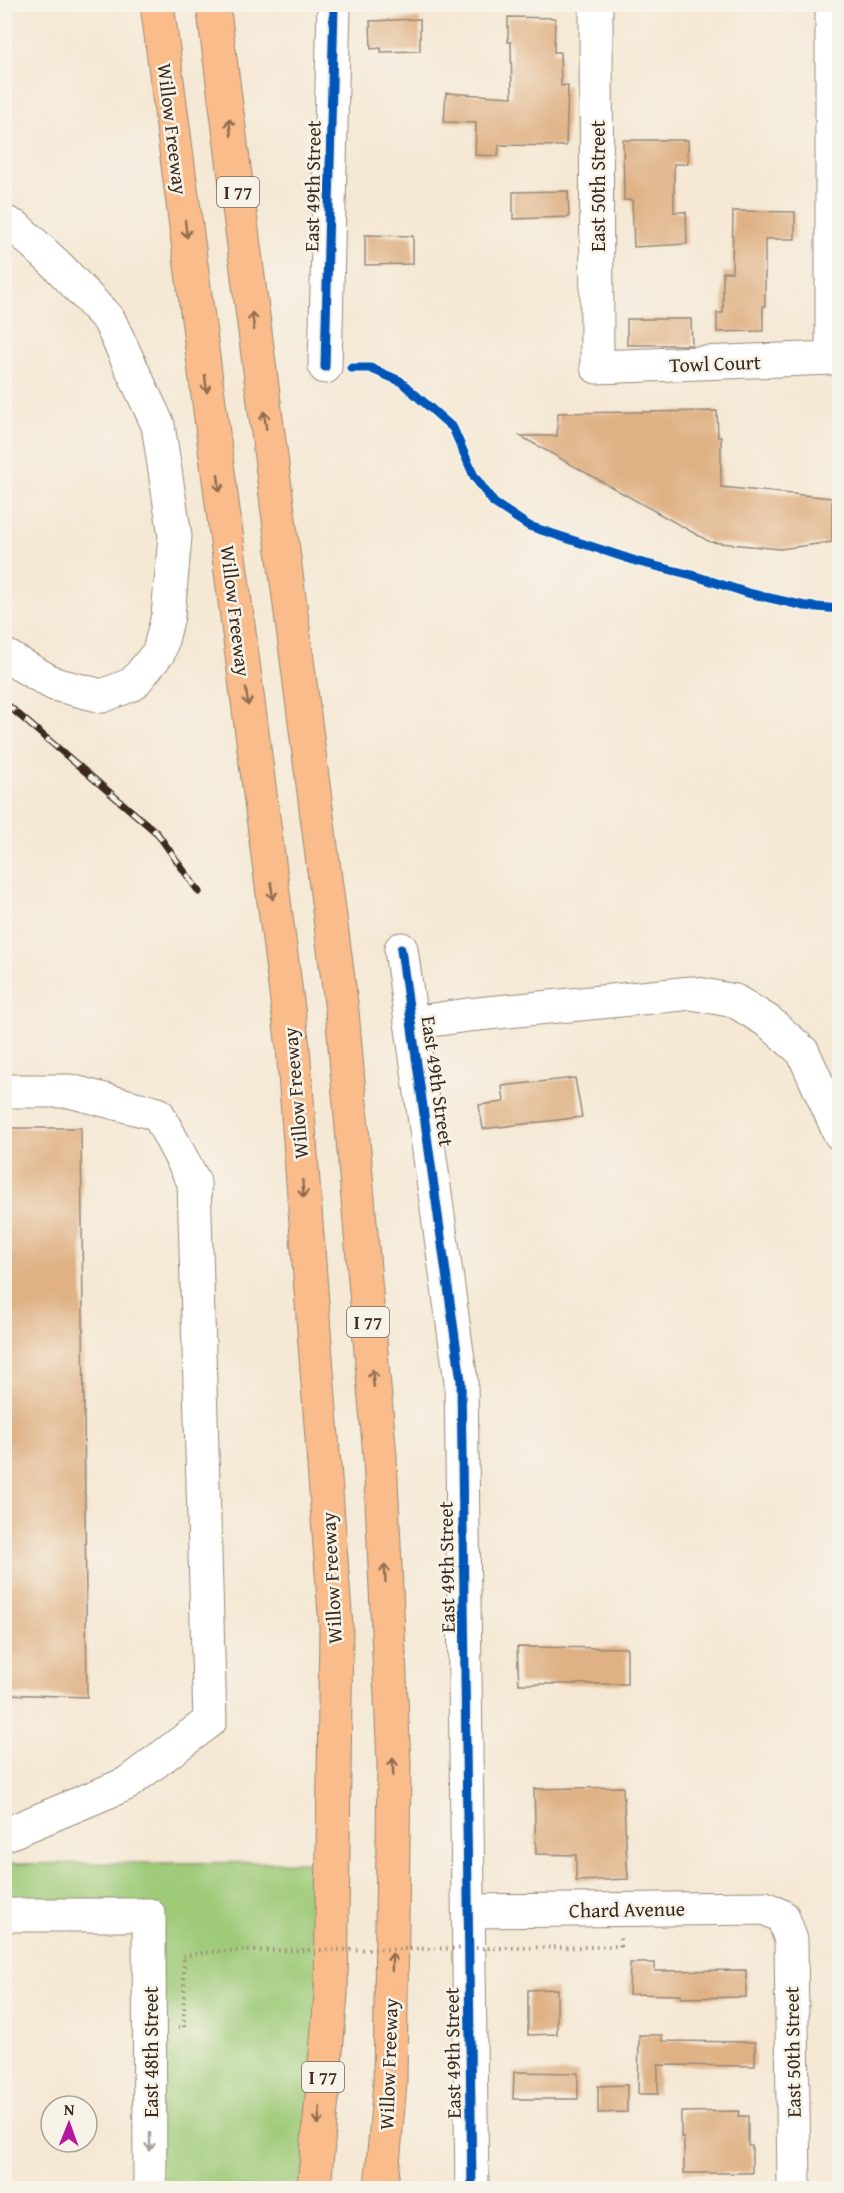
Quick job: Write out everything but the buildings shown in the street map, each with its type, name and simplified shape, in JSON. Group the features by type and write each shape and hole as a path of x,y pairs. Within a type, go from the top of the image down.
{"highway":[{"name":"Willow Freeway","path":"157,4 293,1047 336,1627 331,1995 313,2179"},
{"name":"Willow Freeway","path":"213,4 342,1011 380,1457 394,1764 390,2084 381,2188"}],"street":[{"name":"East 49th Street","path":"326,367 334,4"},
{"name":"East 50th Street","path":"596,4 597,368"},
{"path":"832,4 836,250"},
{"path":"4,222 17,228 109,320 158,425 175,536 168,616 159,652 133,684 102,696 54,684 4,655"},
{"name":"Towl Court","path":"597,368 832,358 836,250"},
{"name":"East 49th Street","path":"401,949 461,1381 472,2188"},
{"path":"411,1023 692,993 735,1001 769,1022 803,1052 840,1134"},
{"path":"4,1091 70,1091 158,1114 194,1182 210,1720 126,1784 4,1835"},
{"name":"Chard Avenue","path":"469,1911 765,1908 783,1917"},
{"name":"East 48th Street","path":"4,1915 149,1915 150,2188"},
{"name":"East 50th Street","path":"783,1917 791,1940 794,2188"}],"path":[{"path":"168,2027 184,2027 184,1956 218,1951 620,1946 620,1930"}],"green space":[{"path":"332,1862 310,2188 150,2188 149,1915 5,1915 4,1864"}],"railway":[{"path":"4,702 157,833 199,892"}],"cycle path":[{"path":"325,367 334,4"},
{"path":"351,368 370,368 400,381 453,428 474,476 494,503 529,526 639,562 692,575 748,593 805,606 840,609"},
{"path":"401,949 461,1381 472,2188"}]}
